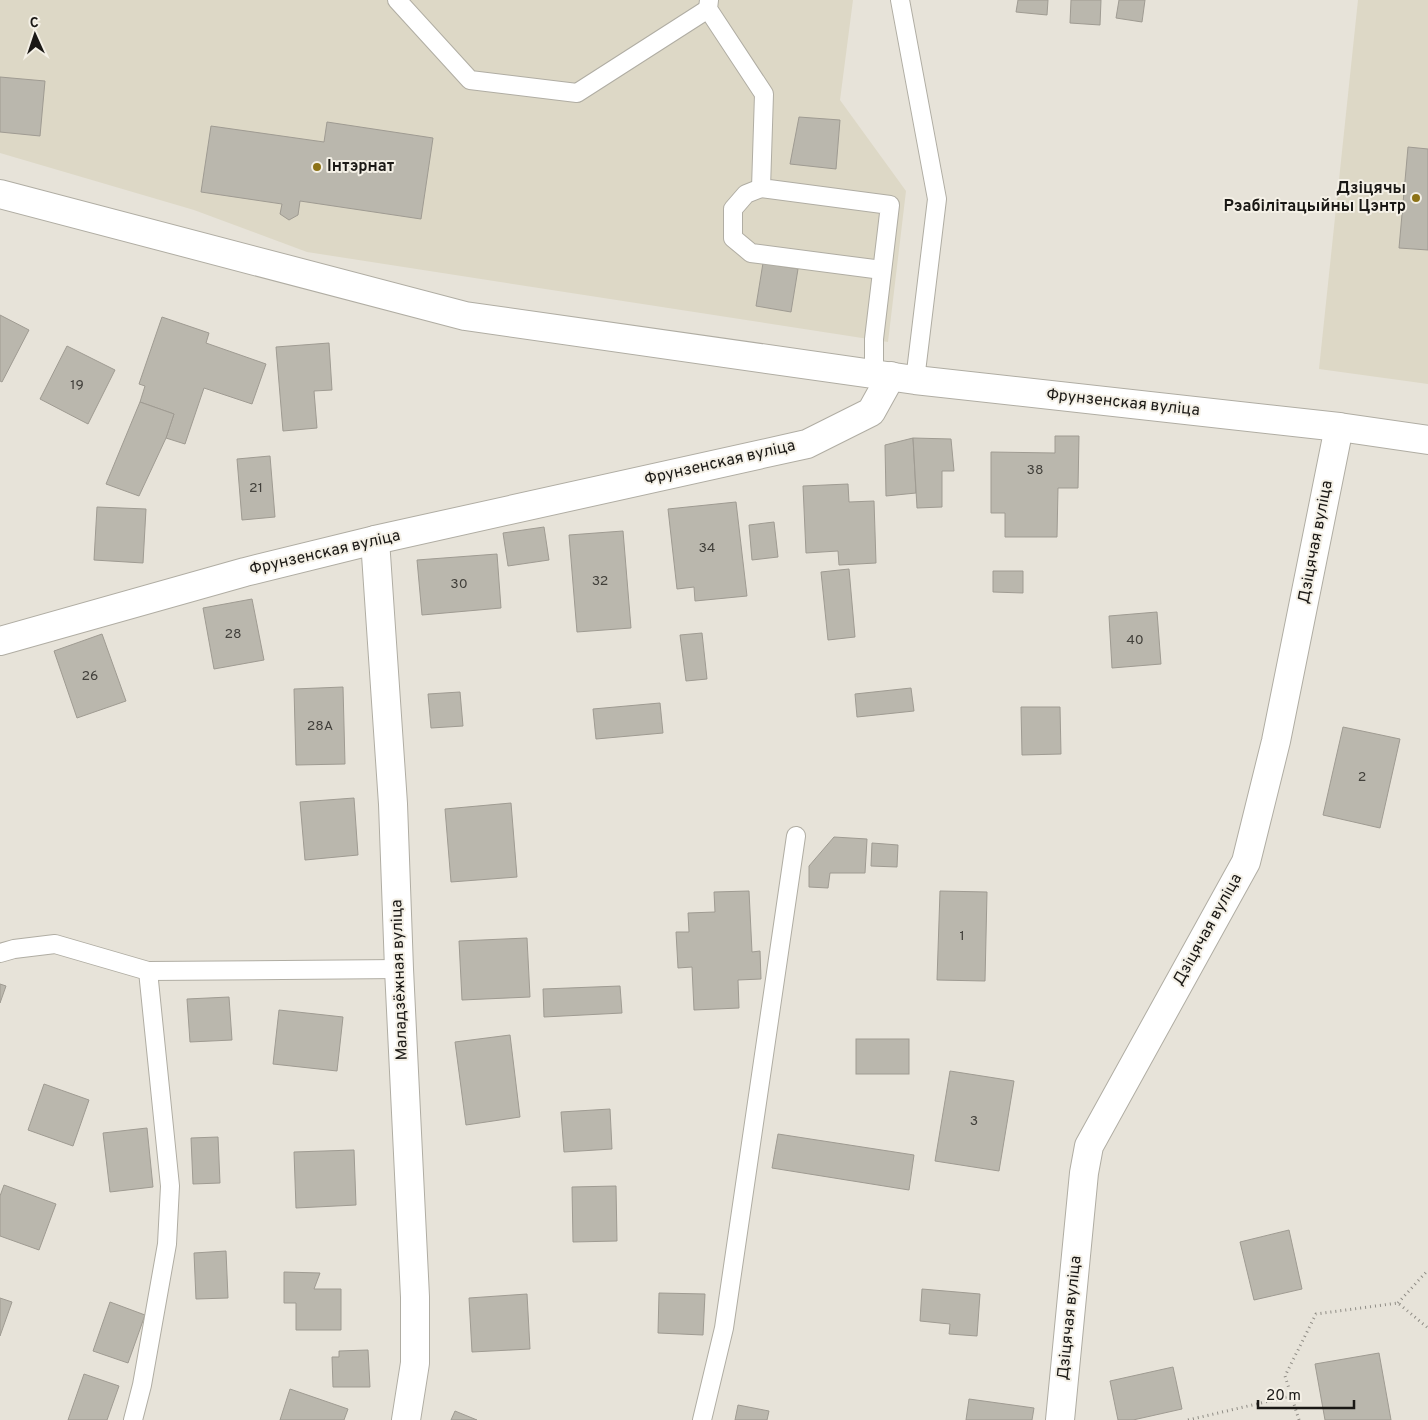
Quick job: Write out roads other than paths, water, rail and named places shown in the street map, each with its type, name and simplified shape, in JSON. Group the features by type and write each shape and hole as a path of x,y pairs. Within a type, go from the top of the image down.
{"street":[{"path":"0,194 465,316 893,376"},
{"name":"Фрунзенская вуліца","path":"0,641 245,572 375,540 807,444 871,412 893,376 1428,440"},
{"name":"Дзіцячая вуліца","path":"1060,1420 1084,1173 1089,1146 1246,862 1276,742 1339,428"},
{"name":"Маладзёжная вуліца","path":"375,540 394,804 399,968 416,1297 415,1363 406,1420"}],"lane":[{"path":"397,0 470,80 577,93 708,4 764,94 761,188"},
{"path":"893,376 938,199 900,0"},
{"path":"882,270 751,254 733,238 734,209 746,194 761,188 890,205 874,340 893,376"},
{"path":"702,1420 724,1328 796,836"},
{"path":"0,952 55,944 148,971 399,968"},
{"path":"133,1420 142,1385 167,1244 170,1186 148,971"}],"place":[{"name":"Інтэрнат","path":"317,167"},
{"name":"Дзіцячы Рэабілітацыйны Цэнтр","path":"1416,198"}]}
